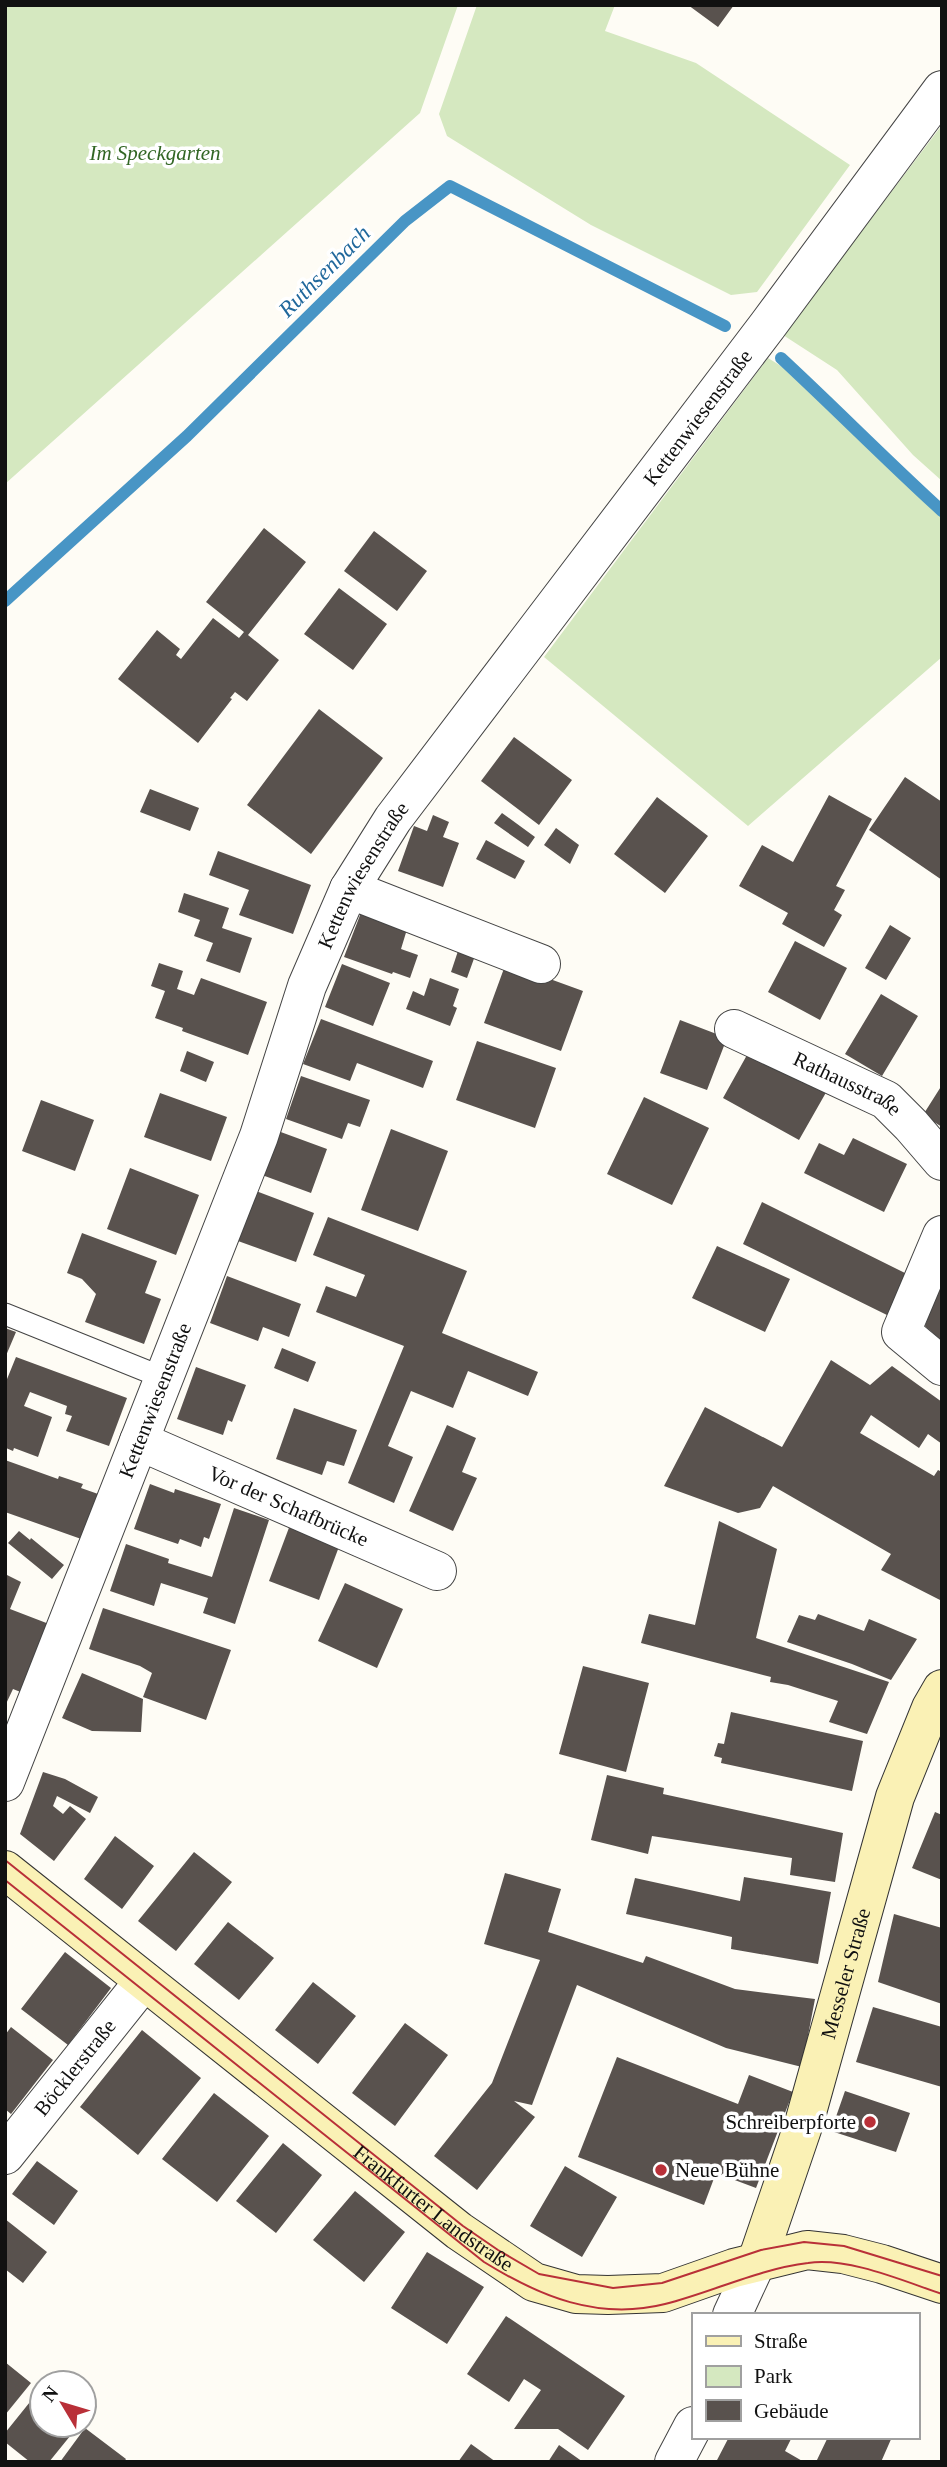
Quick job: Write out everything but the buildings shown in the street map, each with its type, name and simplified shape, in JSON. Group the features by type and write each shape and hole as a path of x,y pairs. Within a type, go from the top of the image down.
{"street":[{"name":"Kettenwiesenstraße","path":"5,1782 259,1136 307,986 349,889 393,819 768,325 942,90"},
{"path":"349,889 541,964"},
{"name":"Rathausstraße","path":"734,1029 886,1100 942,1161"},
{"path":"942,1235 901,1332 942,1366"},
{"name":"Vor der Schafbrücke","path":"139,1441 437,1572"},
{"name":"Messeler Straße","path":"757,2261 804,2123 895,1797 938,1703"},
{"name":"Frankfurter Landstraße","path":"5,1870 458,2231 534,2282 576,2294 663,2294 757,2261 807,2250 831,2252 882,2264 942,2284"},
{"name":"Böcklerstraße","path":"5,2155 144,1981"},
{"path":"733,2313 757,2261"},
{"path":"674,2462 692,2428"}],"lane":[{"path":"5,1314 164,1378"}],"green space":[{"name":"Im Speckgarten","path":"5,5 458,5 420,113 5,484"},
{"path":"477,5 615,5 605,31 696,63 850,165 757,292 731,295 591,225 447,136 439,114"},
{"path":"942,125 942,481 913,455 837,370 783,335"},
{"path":"768,358 831,397 888,464 942,514 942,657 748,826 544,657"}],"waterway":[{"name":"Ruthsenbach","path":"5,601 187,436 405,221 450,186 725,326"},
{"name":"Ruthsenbach","path":"781,358 942,511"}],"tram line":[{"path":"5,1860 463,2226 539,2274 613,2288 662,2283 761,2250 804,2242 844,2246 942,2276"},
{"path":"5,1880 484,2262 548,2295 593,2307 640,2308 683,2299 771,2270 824,2262 876,2271 942,2294"}],"place":[{"name":"Schreiberpforte","path":"870,2122"},
{"name":"Neue Bühne","path":"661,2170"}]}
